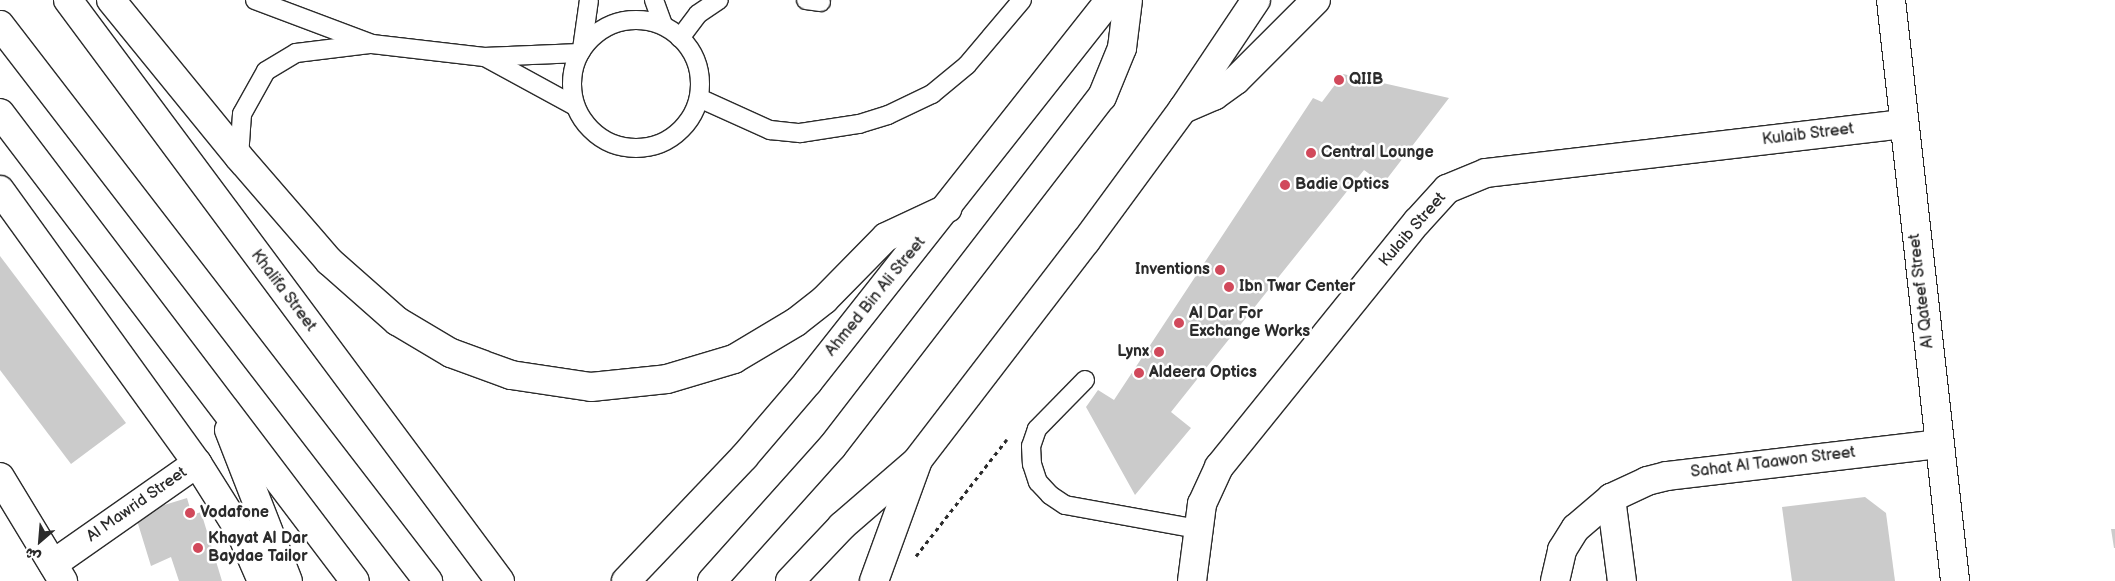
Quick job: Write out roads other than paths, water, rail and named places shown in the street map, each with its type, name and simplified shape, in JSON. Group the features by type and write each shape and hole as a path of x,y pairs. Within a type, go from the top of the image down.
{"main road":[{"name":"Khalifa Street","path":"68,0 500,581"},
{"path":"111,0 239,157 329,261 397,321 451,353 510,375 591,387 668,379 734,359 796,322 824,300 886,237 948,208"},
{"name":"Ahmed Bin Ali Street","path":"626,581 750,450 948,208 1110,0"},
{"path":"712,581 832,447 1102,97 1122,48 1128,0"},
{"path":"790,581 842,526 917,461 1086,241 1183,109 1256,0"},
{"path":"1183,109 1214,96 1236,80 1316,0"},
{"name":"Al Qateef Street","path":"1891,0 1902,124 1955,581"},
{"path":"0,25 428,581"},
{"path":"0,113 355,581"},
{"name":"Kulaib Street","path":"1192,581 1197,529 1208,485 1235,445 1417,222 1448,189 1465,179 1486,172 1902,124"},
{"path":"0,190 197,463 241,533 262,581"},
{"path":"215,396 288,581"},
{"name":"Sahat Al Taawon Street","path":"1555,581 1567,539 1611,498 1667,476 1940,444"},
{"path":"874,581 917,461"},
{"name":"Al Mawrid Street","path":"0,477 58,573 197,463"},
{"path":"1611,498 1622,581"}],"lane":[{"path":"255,0 372,44"},
{"path":"239,157 242,114 266,71 296,53 372,44 484,57 581,51 607,27 625,21 644,20 662,25 680,38 693,55 700,76 699,98 692,117 679,133 661,144 640,148 620,146 601,138 585,124 575,106 572,79 581,51 589,0"},
{"path":"654,0 662,25"},
{"path":"680,38 698,14 720,0"},
{"path":"699,98 770,130 800,133 867,121 932,94 967,65 1022,0"},
{"path":"484,57 575,106"},
{"path":"1085,380 1037,429 1031,456 1038,482 1050,495 1065,504 1197,529"}],"place":[{"name":"QIIB","path":"1339,80"},
{"name":"Central Lounge","path":"1311,153"},
{"name":"Badie Optics","path":"1285,185"},
{"name":"Inventions","path":"1220,270"},
{"name":"Ibn Twar Center","path":"1229,287"},
{"name":"Al Dar For Exchange Works","path":"1179,323"},
{"name":"Lynx","path":"1159,352"},
{"name":"Aldeera Optics","path":"1139,373"},
{"name":"Vodafone","path":"190,513"},
{"name":"Khayat Al Dar Baydae Tailor","path":"198,548"}]}
